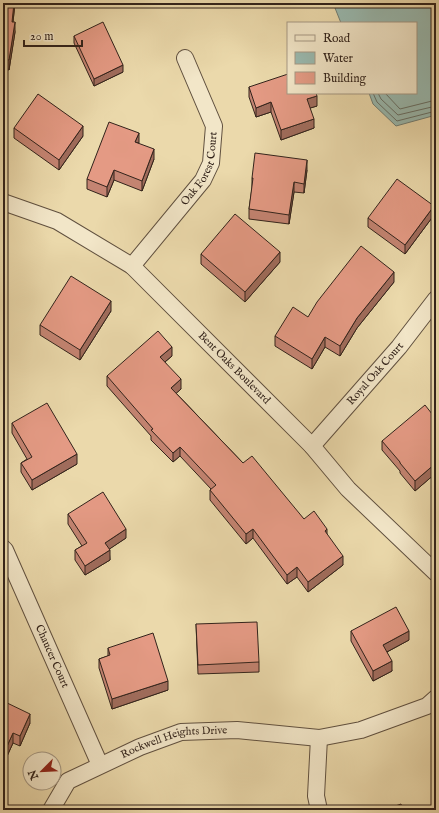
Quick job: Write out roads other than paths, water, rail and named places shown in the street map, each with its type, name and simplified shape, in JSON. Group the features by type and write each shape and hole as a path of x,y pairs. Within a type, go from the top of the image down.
{"street":[{"name":"Oak Forest Court","path":"132,266 203,180 211,163 214,126 185,58"},
{"name":"Bent Oaks Boulevard","path":"3,202 58,221 132,266 312,446 348,489 436,573"},
{"name":"Royal Oak Court","path":"312,446 399,347 436,299"},
{"name":"Chaucer Court","path":"3,548 100,765"},
{"name":"Rockwell Heights Drive","path":"51,810 68,781 140,747 181,732 237,730 319,738 361,730 427,706 436,698"},
{"path":"319,738 316,796 319,810"}],"water":[{"path":"333,3 436,3 436,115 396,126 373,104 369,94 417,94 417,22 341,22"}]}
